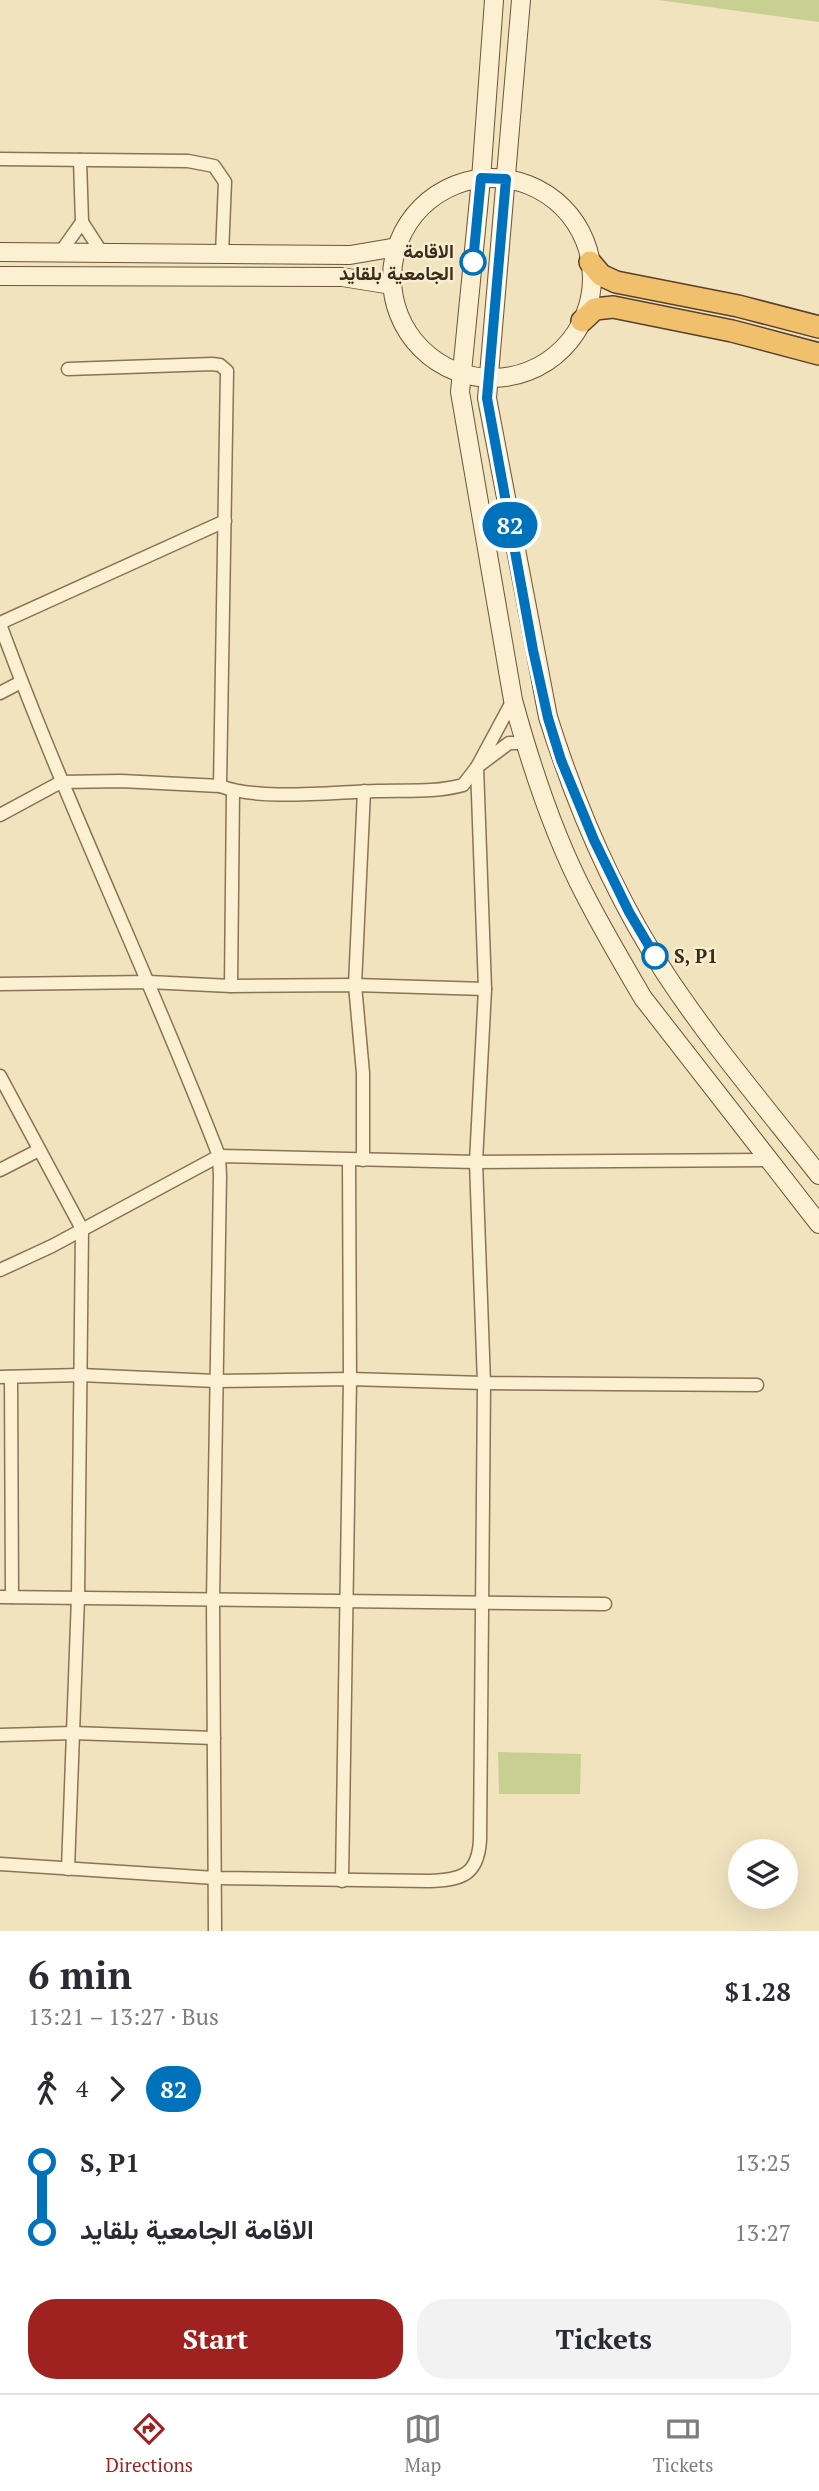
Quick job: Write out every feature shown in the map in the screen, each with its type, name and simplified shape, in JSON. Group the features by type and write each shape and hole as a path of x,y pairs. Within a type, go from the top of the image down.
{"highway":[{"path":"590,262 601,275 616,282 738,306 819,327"},
{"path":"582,321 595,309 613,307 732,331 819,354"}],"main road":[{"path":"494,0 481,178 460,392 513,700 551,818 584,894 636,986 819,1224"},
{"path":"522,0 488,378 489,413 537,672 558,750 580,806 629,912 665,972 726,1057 819,1175"},
{"path":"481,178 506,179 531,186 552,198 570,216 583,238 590,262 590,292 582,321 572,338 543,363 507,377 488,378 461,373 427,354 413,340 402,323 395,305 392,285 397,247 407,225 422,206 441,192 461,183 481,178"},
{"path":"0,252 350,255 397,247"},
{"path":"0,276 342,277 392,285"}],"street":[{"path":"0,159 188,161 214,166 225,182 222,254"},
{"path":"80,160 82,222 102,253"},
{"path":"60,253 82,222"},
{"path":"68,369 212,364 220,365 227,371 225,522 231,986"},
{"path":"215,1931 213,1600 219,1156 149,982 61,782 0,624 225,522"},
{"path":"0,693 21,682"},
{"path":"0,815 61,782 121,781 303,794 422,792 451,788 463,785 477,767 513,700"},
{"path":"477,767 509,743 525,743"},
{"path":"0,1864 215,1878 342,1881 443,1881 467,1874 475,1866 480,1840 484,1383 477,1162 485,989 477,767"},
{"path":"363,1160 363,1073 355,985 364,792"},
{"path":"0,984 149,982 231,986 355,985 485,989"},
{"path":"1,1078 82,1228 78,1597 68,1869"},
{"path":"0,1170 38,1150"},
{"path":"0,1270 219,1156 477,1162 769,1160"},
{"path":"342,1881 350,1379 349,1160"},
{"path":"605,1604 6,1597 6,1377 80,1375 216,1381 350,1379 757,1385"},
{"path":"0,1735 73,1733 214,1738"}],"green space":[{"path":"658,0 819,0 819,22"},
{"path":"498,1752 581,1754 580,1794 499,1794"}],"bus line":[{"name":"82","path":"473,262 481,178 506,179 487,398 537,672 561,760 594,840 629,912 655,956"}],"place":[{"name":"الاقامة الجامعية بلقايد","path":"473,262"},
{"name":"S, P1","path":"655,956"}]}
